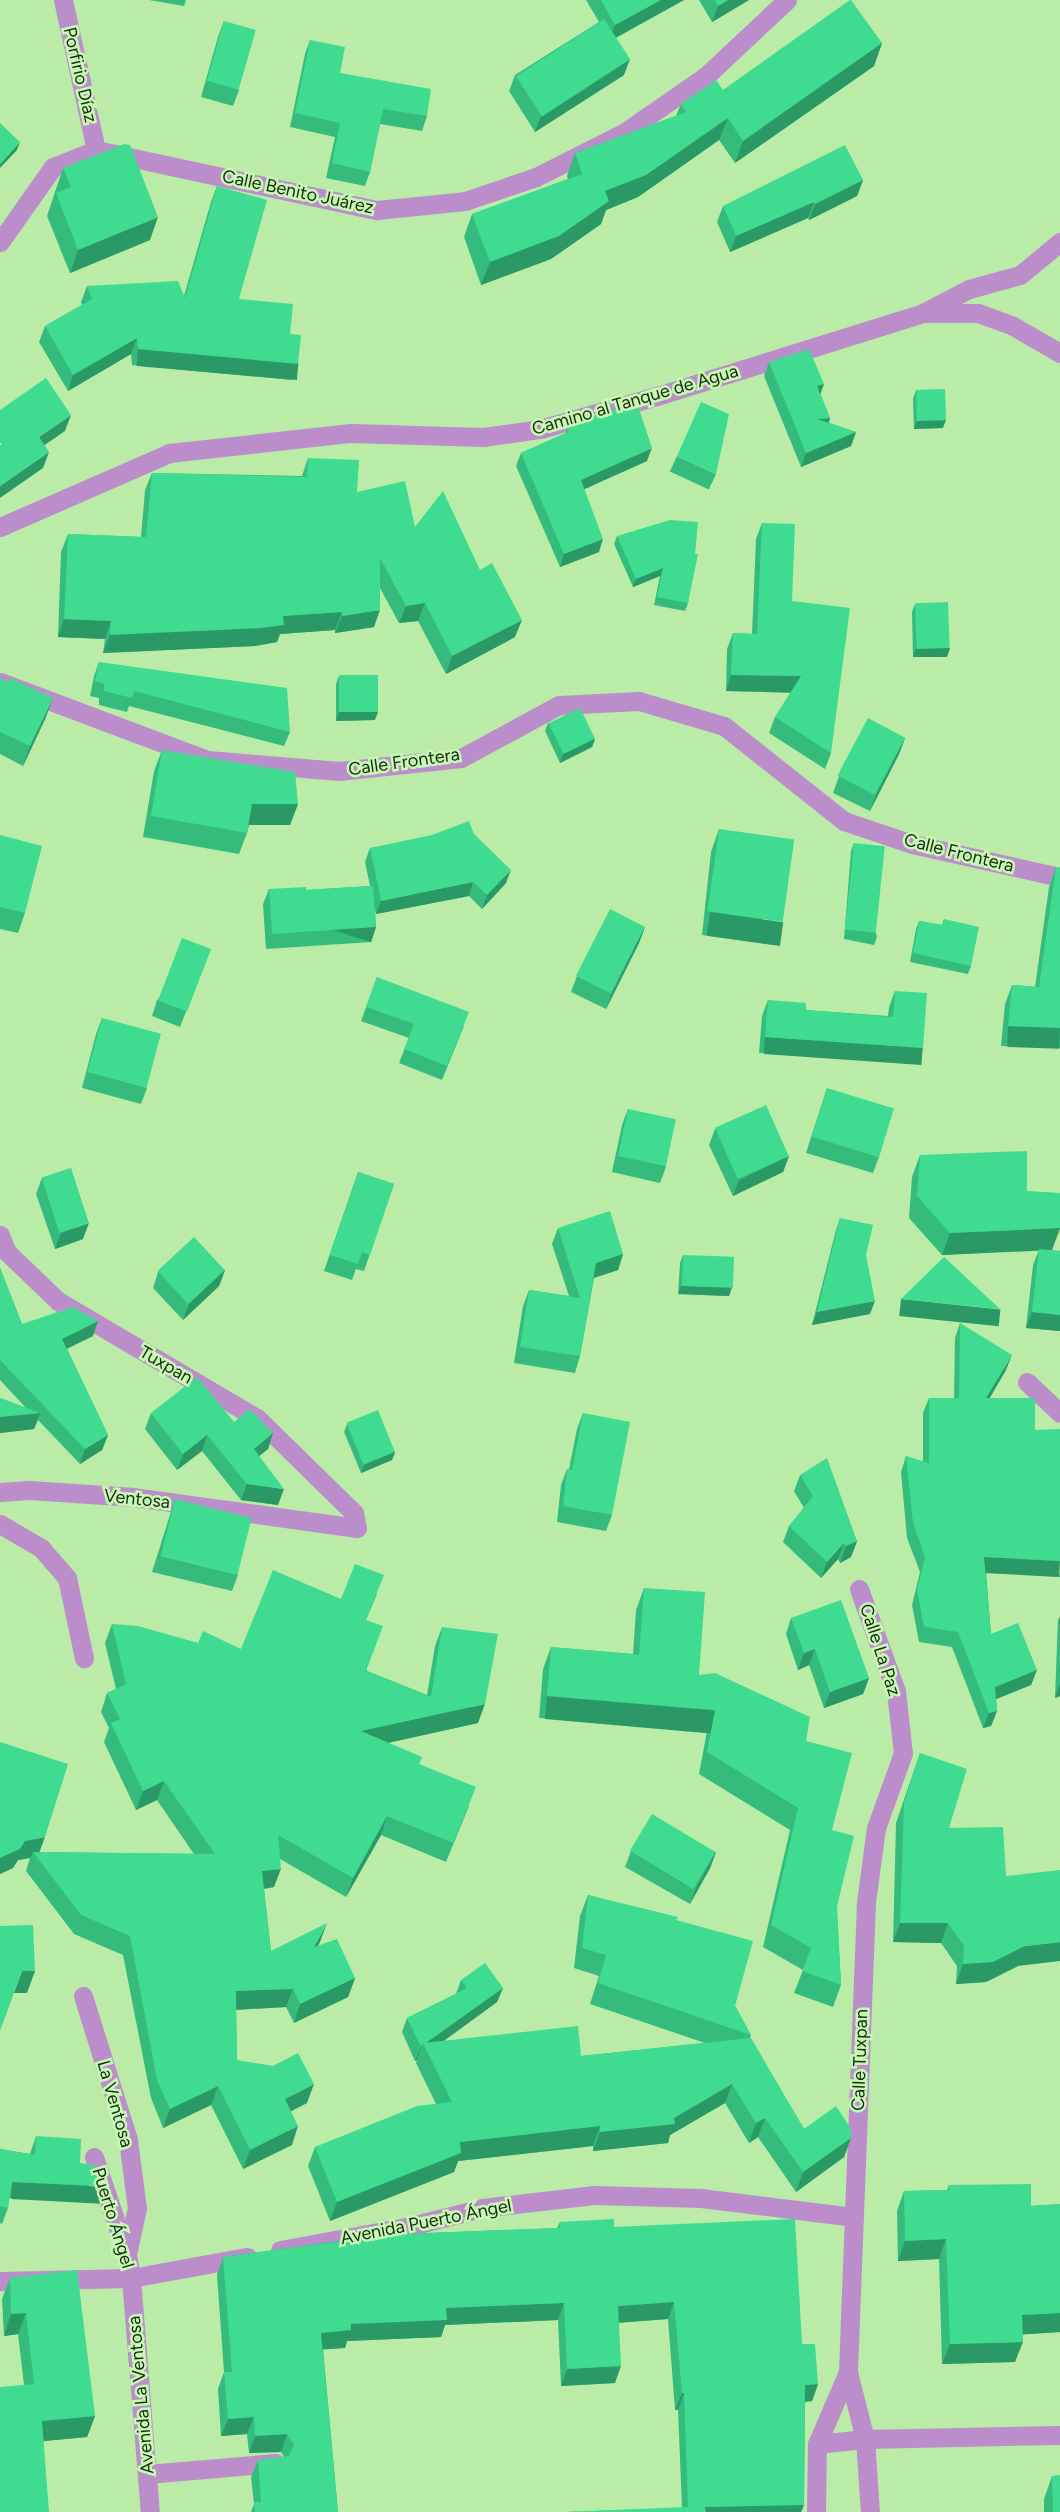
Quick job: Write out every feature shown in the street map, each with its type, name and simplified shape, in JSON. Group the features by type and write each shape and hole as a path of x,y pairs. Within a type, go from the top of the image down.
{"street":[{"name":"Porfirio Díaz","path":"63,0 96,150"},
{"name":"Calle Benito Juárez","path":"96,150 377,210 465,201 537,177 625,132 707,75 787,0"},
{"path":"0,242 52,167 96,150"},
{"path":"923,313 969,289 1020,275 1060,242"},
{"name":"Camino al Tanque de Agua","path":"0,527 169,453 351,433 483,437 540,429 657,396 923,313 978,313 1013,326 1060,352"},
{"name":"Calle Frontera","path":"0,682 208,760 339,771 461,758 559,705 639,701 724,726 844,821 912,844 1060,877"},
{"name":"Tuxpan","path":"0,1235 7,1252 58,1301 257,1418 354,1513 357,1528"},
{"path":"1027,1382 1060,1413"},
{"name":"Ventosa","path":"0,1492 29,1490 134,1497 357,1528"},
{"path":"0,1524 41,1548 67,1578 84,1658"},
{"name":"Calle La Paz","path":"859,1589 897,1691 903,1753"},
{"name":"Calle Tuxpan","path":"870,2512 865,2439 848,2372 866,1902 876,1828 903,1753"},
{"name":"La Ventosa","path":"83,1996 128,2140 137,2208 127,2255"},
{"name":"Puerto Ángel","path":"94,2157 127,2255 131,2278"},
{"name":"Avenida Puerto Ángel","path":"0,2281 131,2278 407,2227 482,2208 594,2194 701,2198 854,2217"},
{"name":"Avenida La Ventosa","path":"131,2278 150,2512"},
{"name":"Calle Tuxpan","path":"816,2512 817,2444 848,2372"},
{"path":"817,2444 865,2439 1060,2435"},
{"path":"147,2474 276,2462"}],"building":[{"path":"601,0 661,0 615,25"},
{"path":"715,0 728,0 718,6"},
{"path":"850,0 882,43 743,141 728,118 646,175 605,191 609,201 559,236 490,262 472,214 582,174 575,153 686,112 681,104 716,80 723,90"},
{"path":"604,19 630,59 542,116 516,76"},
{"path":"224,21 256,30 239,90 207,81"},
{"path":"310,40 345,47 340,73 431,89 427,116 383,109 370,172 332,163 340,123 295,113"},
{"path":"0,123 20,142 0,164"},
{"path":"124,144 130,145 158,217 78,250 56,193 71,187 63,168"},
{"path":"845,145 863,180 815,204 814,202 736,236 723,206"},
{"path":"217,186 267,200 239,299 293,304 290,334 301,335 298,364 138,349 137,338 73,375 45,326 92,299 87,286 178,281 185,298"},
{"path":"809,349 824,384 817,386 830,418 817,419 856,432 806,453 769,362"},
{"path":"46,378 71,415 39,437 49,452 0,486 0,410"},
{"path":"945,389 946,420 917,421 916,390"},
{"path":"701,402 729,414 716,474 677,456"},
{"path":"637,403 652,448 581,480 603,539 564,554 521,453 569,432 567,428 601,413"},
{"path":"308,458 359,460 357,492 405,481 415,527 443,491 480,570 492,563 522,620 452,656 425,603 406,606 380,558 380,610 342,616 342,612 283,616 284,625 261,628 110,635 111,621 64,619 68,534 146,537 152,473 307,477"},
{"path":"670,520 698,522 695,554 698,554 688,603 657,597 663,568 636,579 617,536"},
{"path":"762,523 795,524 792,601 850,608 831,753 775,717 801,676 731,675 733,633 757,634"},
{"path":"948,602 950,648 917,649 915,603"},
{"path":"99,662 287,688 290,732 134,691 132,698 104,691 104,684 95,681"},
{"path":"339,675 378,675 378,712 339,712"},
{"path":"0,678 8,682 10,678 53,698 30,746 0,732"},
{"path":"580,708 595,739 563,754 549,723"},
{"path":"868,718 905,738 875,795 837,775"},
{"path":"162,750 295,772 298,804 252,804 247,833 151,816"},
{"path":"469,821 474,834 511,870 487,895 473,882 381,901 370,848 432,835"},
{"path":"719,829 794,840 783,922 707,911"},
{"path":"0,835 42,846 25,913 0,907"},
{"path":"854,843 885,846 876,933 845,930"},
{"path":"1056,867 1060,868 1060,1028 1008,1026 1012,985 1039,987"},
{"path":"373,886 376,927 272,934 269,889"},
{"path":"610,909 645,927 611,994 576,976"},
{"path":"944,919 979,927 971,966 913,953 919,921 942,925"},
{"path":"182,938 211,949 187,1012 158,1001"},
{"path":"377,977 469,1012 447,1066 404,1049 414,1024 366,1007"},
{"path":"895,991 927,993 923,1048 765,1037 768,1000 806,1003 806,1010 893,1017"},
{"path":"102,1018 161,1034 146,1088 88,1072"},
{"path":"827,1088 894,1108 879,1157 812,1137"},
{"path":"766,1105 789,1156 738,1179 715,1128"},
{"path":"628,1109 676,1119 666,1166 618,1156"},
{"path":"1027,1151 1027,1191 1060,1193 1060,1228 950,1233 917,1196 920,1155"},
{"path":"71,1168 89,1223 59,1233 42,1178"},
{"path":"358,1172 394,1184 370,1255 362,1252 358,1264 330,1255"},
{"path":"610,1211 623,1254 596,1263 580,1356 520,1347 529,1290 580,1298 558,1228"},
{"path":"840,1218 873,1225 866,1255 875,1301 817,1312"},
{"path":"194,1237 225,1270 188,1304 157,1271"},
{"path":"1039,1249 1060,1251 1060,1315 1032,1312"},
{"path":"683,1255 734,1257 733,1288 682,1286"},
{"path":"944,1257 1000,1309 901,1299"},
{"path":"0,1268 22,1324 73,1307 98,1321 62,1339 108,1435 85,1449 0,1360"},
{"path":"960,1323 1012,1355 986,1398 1035,1398 1035,1430 1060,1429 1060,1561 984,1557 991,1634 1018,1623 1037,1670 995,1687 997,1711 989,1713 958,1632 924,1627 917,1590 925,1557 913,1523 906,1456 929,1463 929,1398 959,1398"},
{"path":"197,1377 234,1422 250,1409 273,1433 254,1449 284,1489 247,1484 207,1435 183,1454 151,1413"},
{"path":"0,1398 40,1413 0,1417"},
{"path":"378,1410 395,1452 363,1464 346,1423"},
{"path":"583,1413 630,1422 612,1515 563,1506 567,1469 572,1470"},
{"path":"827,1458 857,1541 846,1546 844,1543 827,1562 789,1526 813,1496 800,1475"},
{"path":"175,1499 252,1518 237,1575 161,1556"},
{"path":"355,1564 384,1575 366,1620 383,1626 366,1671 431,1697 442,1627 498,1634 485,1704 361,1731 422,1757 419,1764 476,1787 453,1843 387,1816 353,1878 278,1835 281,1869 262,1871 271,1951 327,1923 314,1947 337,1939 355,1978 300,2004 293,1989 236,1991 237,2060 273,2066 298,2053 314,2084 285,2099 298,2126 250,2150 218,2086 170,2109 157,2080 130,1936 81,1915 33,1852 215,1854 164,1781 143,1791 111,1723 120,1719 107,1693 126,1684 112,1624 138,1626 198,1643 203,1631 241,1649 273,1570 341,1599"},
{"path":"644,1588 705,1592 699,1675 715,1673 810,1717 806,1741 852,1753 832,1830 854,1836 837,1906 841,1985 802,1971 811,1948 771,1925 798,1808 707,1752 715,1710 547,1696 551,1647 639,1655"},
{"path":"841,1600 869,1678 830,1692 815,1649 804,1653 791,1618"},
{"path":"0,1742 68,1764 45,1837 25,1841 20,1849 0,1858"},
{"path":"920,1753 967,1769 949,1828 1003,1827 1006,1876 1060,1870 1060,1942 1025,1946 993,1962 963,1964 964,1946 948,1923 900,1923 904,1803"},
{"path":"652,1814 715,1852 693,1889 630,1851"},
{"path":"588,1895 678,1917 676,1920 753,1941 735,2006 751,2035 598,1983 606,1955 582,1948"},
{"path":"33,1925 35,1971 22,1971 0,2031 0,1926"},
{"path":"485,1963 503,1988 421,2047 407,2018 467,1988 461,1980"},
{"path":"578,2026 581,2056 751,2038 804,2129 836,2106 851,2129 851,2138 803,2172 765,2118 756,2123 732,2084 674,2118 675,2124 600,2132 600,2126 460,2142 461,2153 337,2202 315,2147 417,2106 452,2102 423,2043"},
{"path":"36,2136 81,2139 80,2163 95,2165 102,2186 12,2182 8,2208 0,2206 0,2149 35,2155"},
{"path":"1031,2184 1031,2206 1060,2204 1060,2313 1022,2315 1023,2342 950,2344 946,2239 905,2241 904,2191 949,2190 949,2185"},
{"path":"614,2219 614,2227 795,2219 802,2344 815,2344 818,2384 805,2385 804,2505 705,2507 706,2512 565,2512 688,2507 684,2393 674,2302 618,2306 621,2366 567,2369 564,2303 446,2308 447,2320 351,2324 351,2330 321,2333 338,2512 255,2512 254,2502 261,2502 258,2460 289,2456 294,2445 287,2434 255,2436 254,2417 228,2419 224,2372 232,2372 223,2257 350,2240 349,2236 560,2228 560,2222"},
{"path":"77,2270 95,2416 42,2421 49,2512 0,2512 0,2387 34,2384 26,2313 11,2314 10,2278"},
{"path":"1060,2475 1060,2512 1053,2512 1052,2476"}]}
